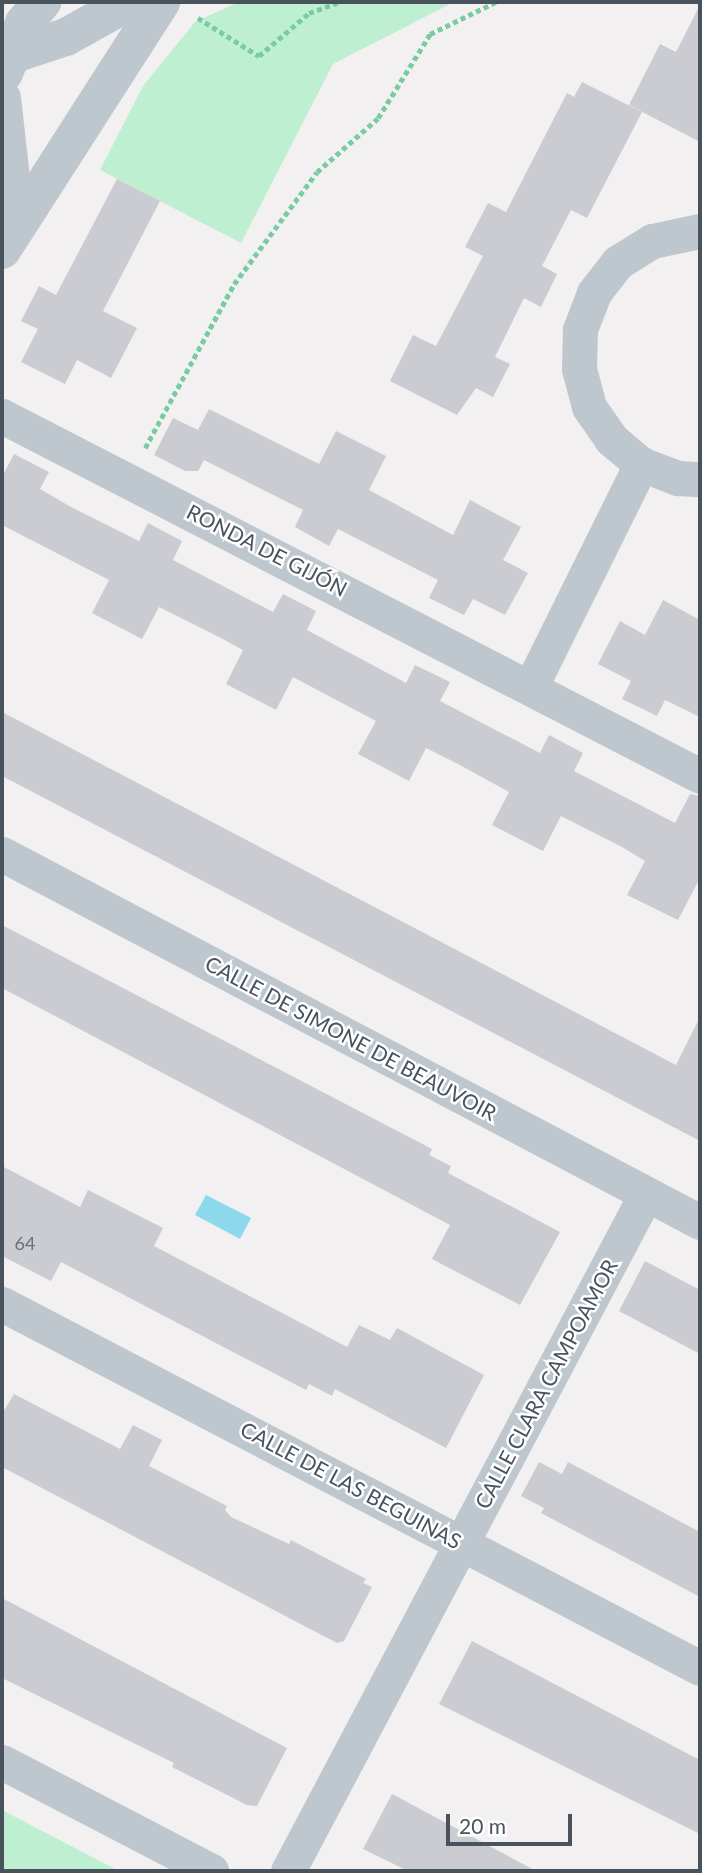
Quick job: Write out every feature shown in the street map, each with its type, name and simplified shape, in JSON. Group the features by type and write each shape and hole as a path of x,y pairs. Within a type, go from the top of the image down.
{"street":[{"path":"2,5 10,2"},
{"path":"4,65 24,23 42,2"},
{"path":"4,65 66,37 130,2"},
{"path":"9,237 178,9"},
{"path":"2,98 9,237"},
{"path":"700,231 652,241 618,262 594,293 580,329 579,369 589,407 611,439 641,464 678,478 700,479"},
{"name":"RONDA DE GIJÓN","path":"2,416 531,686 700,776"},
{"path":"531,686 641,464"},
{"name":"CALLE DE SIMONE DE BEAUVOIR","path":"2,854 700,1222"},
{"name":"CALLE CLARA CAMPOAMOR","path":"288,1871 646,1194"},
{"name":"CALLE DE LAS BEGUINAS","path":"2,1304 700,1668"},
{"path":"2,1762 211,1871"}],"path":[{"path":"178,9 259,56 310,13 340,2"},
{"path":"145,449 234,284 317,172 378,118 430,34 496,2"}],"green space":[{"path":"239,2 454,2 333,64 241,243 100,170 143,86 195,22"},
{"path":"2,1810 119,1871 2,1871"}],"water":[{"path":"206,1195 251,1218 240,1239 195,1215"}],"building":[{"path":"700,5 700,142 629,105 660,44 676,52"},
{"path":"582,82 642,112 587,218 571,210 542,266 557,274 541,307 524,298 495,357 510,364 493,397 476,388 457,415 390,381 413,335 436,346 483,256 465,247 488,203 506,212 567,93 574,97"},
{"path":"117,179 160,201 103,311 137,328 111,378 77,360 65,384 21,362 38,329 21,321 39,286 56,295"},
{"path":"209,409 319,464 336,431 386,456 369,490 453,535 470,500 521,527 503,560 528,573 505,615 473,599 464,615 429,598 438,580 338,529 329,546 295,527 303,510 204,460 198,471 185,471 154,455 173,418 198,430"},
{"path":"14,454 49,472 40,489 71,507 139,541 148,523 182,541 173,560 273,612 283,594 316,611 307,630 406,683 415,665 450,682 440,701 540,753 549,735 583,753 574,771 675,823 690,794 700,796 700,878 678,920 627,895 645,861 622,847 561,816 543,851 492,825 509,792 426,748 409,781 358,754 376,721 293,677 276,710 226,684 243,650 219,637 159,607 142,639 92,613 109,580 2,525 2,477"},
{"path":"663,600 700,620 700,717 665,700 657,716 622,699 631,681 598,664 620,621 645,635"},
{"path":"2,712 676,1065 700,1017 700,1141 2,776"},
{"path":"2,925 432,1149 429,1155 451,1166 448,1173 560,1232 520,1305 432,1259 450,1225 2,988"},
{"path":"2,1166 80,1207 88,1190 163,1228 154,1246 347,1347 359,1325 390,1340 397,1328 484,1375 446,1448 335,1389 332,1396 309,1384 306,1390 61,1262 51,1281 2,1256"},
{"path":"645,1261 700,1290 700,1354 619,1311"},
{"path":"14,1394 120,1449 133,1425 162,1440 149,1466 227,1506 225,1510 231,1517 289,1544 291,1540 366,1579 363,1583 372,1587 344,1641 337,1643 2,1467 2,1414"},
{"path":"539,1462 562,1474 568,1462 700,1532 700,1597 541,1513 544,1508 521,1496"},
{"path":"2,1598 287,1748 257,1806 247,1805 172,1767 174,1763 2,1678"},
{"path":"472,1641 700,1760 700,1834 439,1704"},
{"path":"392,1794 536,1871 408,1871 363,1849"}]}
